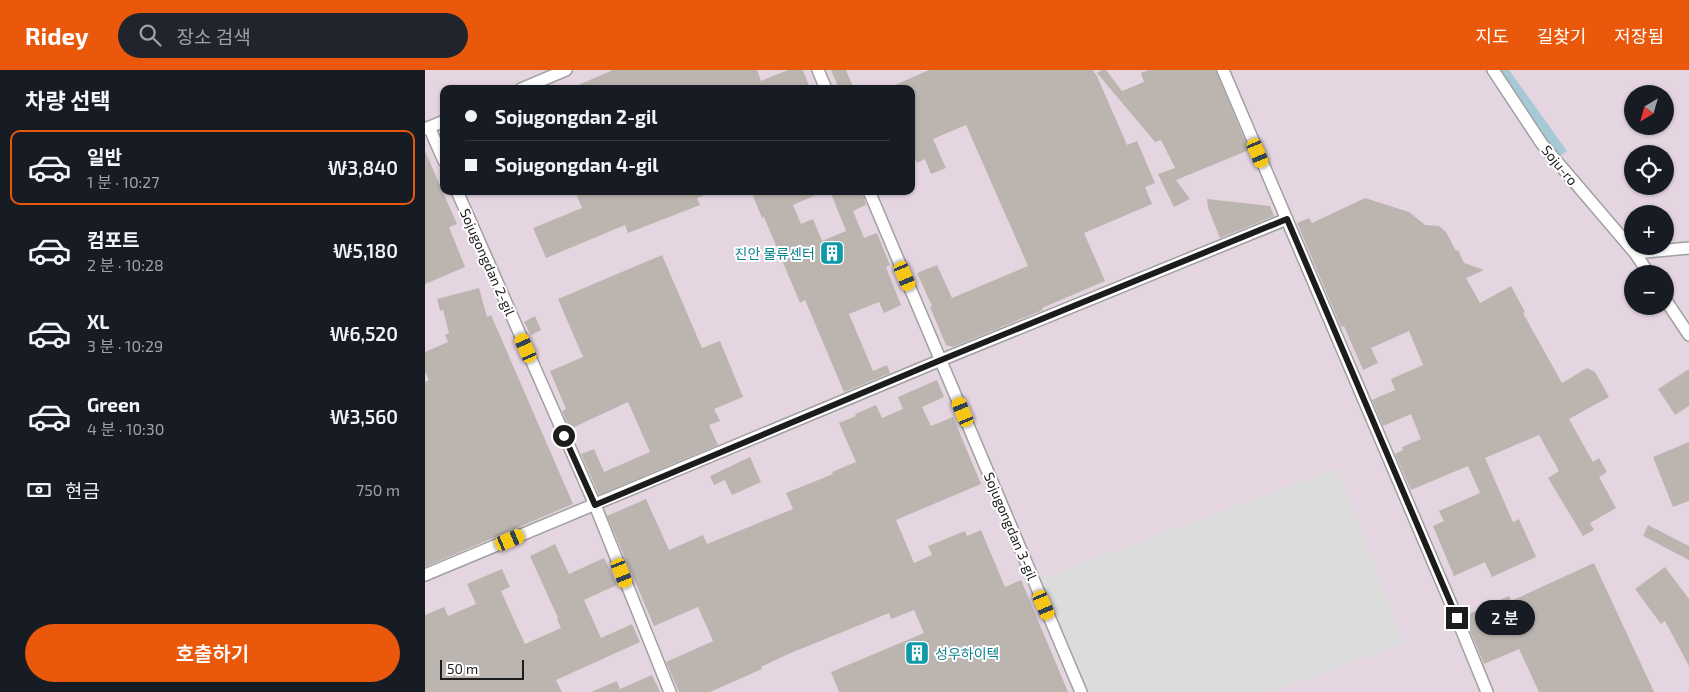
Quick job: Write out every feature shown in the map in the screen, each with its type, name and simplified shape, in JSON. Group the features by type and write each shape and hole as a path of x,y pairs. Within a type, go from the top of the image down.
{"street":[{"path":"530,85 566,70"},
{"path":"818,70 824,85"},
{"path":"1223,70 1487,692"},
{"name":"Soju-ro","path":"1493,70 1542,144 1624,240"},
{"path":"440,123 427,128 440,153"},
{"name":"Sojugongdan 2-gil","path":"459,195 595,505 670,692"},
{"name":"Sojugongdan 3-gil","path":"871,195 1081,692"},
{"path":"425,575 941,360 1287,219"},
{"path":"1674,249 1689,248"},
{"path":"1674,312 1689,335"}],"shaded area":[{"path":"425,70 1689,70 1689,692 425,692"},
{"path":"1338,468 1405,644 1269,692 1090,692 1041,578"}],"water":[{"path":"1497,70 1509,70 1567,151 1557,158"}],"building":[{"path":"613,70 757,70 761,81 788,70 803,70 809,85 578,85"},
{"path":"831,70 846,70 852,85 837,85"},
{"path":"929,70 1093,70 1127,145 1137,141 1155,183 1145,187 1152,204 1084,233 1105,281 1042,308 1043,310 953,347 946,345 930,307 932,306 917,273 937,265 952,298 1028,266 966,125 933,139 946,168 931,174 925,159 917,163 915,158 915,85 895,85"},
{"path":"1106,70 1122,91 1144,82 1141,73 1149,70 1216,70 1249,150 1176,180 1190,199 1174,207 1158,174 1175,168 1161,140 1155,142 1097,73"},
{"path":"425,151 440,185 440,195 444,195 457,224 449,227 465,267 425,284"},
{"path":"577,195 706,195 697,198 700,205 628,233 625,225 546,258 533,228 582,208"},
{"path":"753,195 816,195 793,205 801,224 813,219 822,241 846,231 832,195 863,195 866,205 853,211 864,238 877,233 890,265 886,267 901,305 884,313 879,302 849,314 873,371 887,365 890,373 844,392 805,300 800,303 764,217 762,218"},
{"path":"1365,198 1409,212 1425,225 1439,226 1446,232 1464,263 1484,270 1466,278 1480,303 1511,286 1525,312 1523,313 1562,383 1587,368 1595,372 1609,397 1569,419 1593,462 1599,458 1607,472 1599,477 1616,508 1590,523 1594,530 1583,536 1548,478 1559,471 1539,435 1485,458 1513,522 1519,519 1536,557 1492,577 1485,562 1454,576 1433,526 1444,521 1439,511 1480,493 1468,466 1411,490 1395,454 1403,450 1402,447 1421,439 1411,414 1383,426 1372,400 1395,390 1391,379 1423,365 1409,331 1371,348 1378,363 1363,370 1344,326 1341,327 1297,223 1309,218 1312,223"},
{"path":"1207,199 1270,206 1274,216 1220,238 1208,208"},
{"path":"662,255 702,348 720,341 743,397 714,409 720,421 709,425 718,445 599,495 581,454 594,449 604,472 650,452 628,402 570,429 562,411 566,409 550,371 583,357 558,299"},
{"path":"479,288 487,317 491,315 573,504 425,567 425,382 429,380 425,372 425,352 448,342 445,335 449,333 443,310 440,311 437,299"},
{"path":"535,316 541,330 531,335 524,322"},
{"path":"1689,369 1689,406 1675,415 1658,389"},
{"path":"937,380 944,397 922,407 931,426 953,417 981,484 896,520 914,563 932,555 928,546 965,531 967,536 981,530 1005,587 1021,580 1068,692 839,692 831,672 924,633 914,610 891,619 889,613 786,655 761,667 762,669 710,692 679,692 666,662 713,641 698,607 654,626 607,516 646,499 669,550 703,535 707,544 793,509 786,493 833,474 832,472 856,462 839,423 876,405 882,418 903,409 898,397"},
{"path":"1689,442 1689,501 1673,507 1653,457"},
{"path":"750,457 761,482 732,495 725,480 714,485 710,476"},
{"path":"1648,525 1689,546 1689,560 1643,536"},
{"path":"555,544 569,574 604,558 617,585 584,600 601,638 632,624 640,642 556,680 562,692 425,692 425,615 444,607 448,616 476,604 467,584 502,569 510,587 501,591 525,644 561,628 530,556"},
{"path":"1594,563 1654,692 1539,692 1519,649 1484,664 1464,616 1509,596 1511,601"},
{"path":"1665,567 1689,599 1689,666 1665,621 1661,624 1635,589"},
{"path":"652,675 660,692 591,692 617,681 620,689"}],"place":[{"name":"진안 물류센터","path":"832,253"},
{"name":"성우하이텍","path":"917,653"}],"route":[{"path":"564,436 595,505 941,360 1287,219 1457,618"}]}
